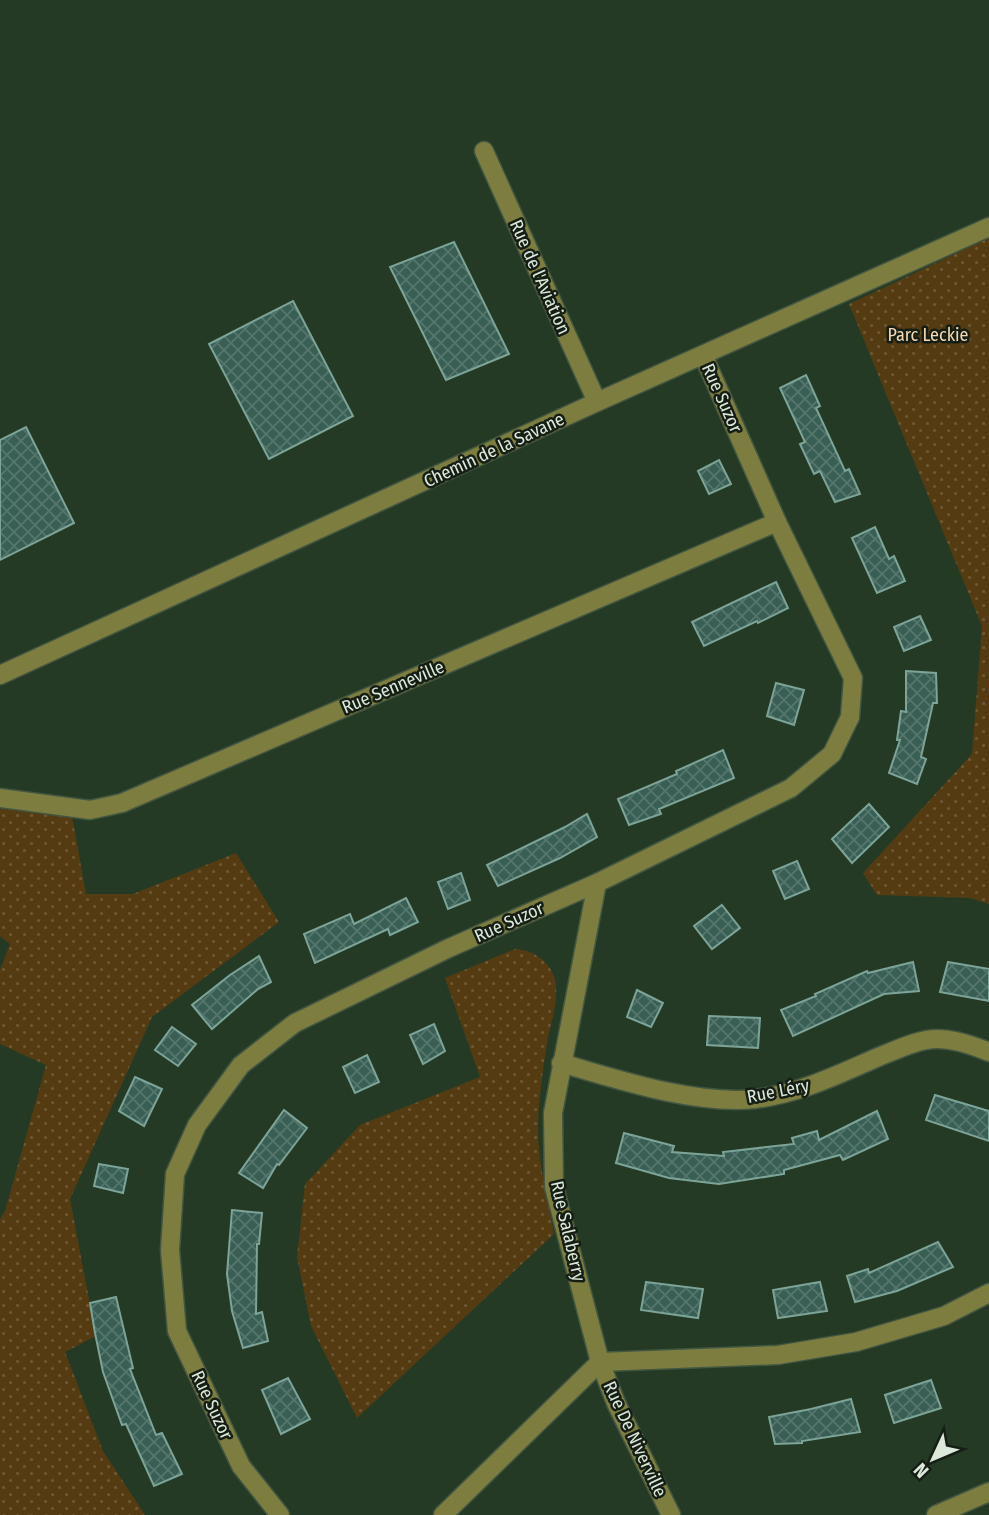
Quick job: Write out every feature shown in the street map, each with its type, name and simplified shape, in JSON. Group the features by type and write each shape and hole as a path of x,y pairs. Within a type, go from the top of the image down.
{"street":[{"name":"Rue de l'Aviation","path":"484,151 597,402"},
{"name":"Chemin de la Savane","path":"0,675 597,402 989,227"},
{"name":"Rue Suzor","path":"280,1515 241,1466 177,1331 170,1250 175,1174 197,1125 241,1065 295,1023 449,948 597,883 791,788 832,754 850,717 853,678 777,522 703,355"},
{"name":"Rue Senneville","path":"0,797 90,810 122,803 777,522"},
{"name":"Rue Salaberry","path":"597,883 553,1113 554,1186 600,1363"},
{"name":"Rue Léry","path":"561,1063 633,1084 704,1098 754,1099 802,1089 905,1046 935,1039 966,1043 989,1052"},
{"path":"443,1515 600,1363 779,1355 856,1342 944,1316 989,1293"},
{"name":"Rue De Niverville","path":"600,1363 616,1403 671,1515"},
{"path":"936,1515 989,1492"}],"green space":[{"name":"Parc Leckie","path":"989,238 989,904 970,898 877,895 863,873 972,754 982,626 849,304"},
{"path":"7,798 72,816 86,894 133,894 236,853 279,922 152,1017 70,1199 96,1336 65,1352 103,1451 145,1515 0,1515 0,1219 5,1211 46,1065 0,1044 0,970 10,944 0,936 0,810"},
{"path":"515,949 527,951 542,959 550,968 555,981 556,997 543,1073 538,1133 554,1234 357,1418 311,1326 297,1257 305,1184 360,1125 480,1077 445,978"}],"building":[{"path":"454,242 509,354 446,380 390,267"},
{"path":"293,301 353,416 269,459 209,344"},
{"path":"806,375 820,406 816,408 845,471 849,469 860,494 835,502 820,471 814,474 800,444 805,442 780,388"},
{"path":"26,427 74,523 0,560 0,440"},
{"path":"719,460 731,484 709,494 698,471"},
{"path":"875,527 889,559 894,556 905,581 877,593 852,538"},
{"path":"776,582 788,608 704,646 692,622"},
{"path":"920,616 931,640 904,651 894,627"},
{"path":"906,671 936,673 937,703 933,703 921,757 926,759 917,784 889,773 900,740 897,740 901,711 906,712"},
{"path":"776,683 804,690 794,725 767,716"},
{"path":"723,750 734,778 659,809 661,814 629,825 618,799 677,774 676,771"},
{"path":"869,804 889,827 852,863 832,839"},
{"path":"587,814 597,837 560,858 498,886 487,865"},
{"path":"797,861 809,889 785,899 773,871"},
{"path":"461,873 470,900 448,909 438,882"},
{"path":"406,898 418,922 390,935 388,929 315,963 304,934 350,914 354,924"},
{"path":"722,905 740,928 712,949 694,926"},
{"path":"259,956 271,982 258,989 212,1029 192,1005"},
{"path":"913,962 919,991 884,994 793,1036 781,1010 867,971 868,973"},
{"path":"948,962 989,969 989,1001 940,992"},
{"path":"637,990 663,1003 651,1027 627,1017"},
{"path":"709,1016 760,1018 758,1048 707,1045"},
{"path":"434,1024 445,1051 423,1064 410,1035"},
{"path":"172,1027 196,1044 178,1066 155,1050"},
{"path":"367,1055 379,1082 355,1093 343,1067"},
{"path":"135,1077 162,1089 144,1126 119,1111"},
{"path":"935,1095 989,1111 989,1141 926,1120"},
{"path":"284,1110 307,1128 279,1165 277,1164 263,1188 239,1173"},
{"path":"877,1111 888,1139 843,1160 840,1155 784,1170 784,1174 719,1184 669,1178 616,1163 624,1133 674,1146 672,1152 724,1156 723,1152 794,1144 792,1138 817,1131 819,1140"},
{"path":"99,1164 128,1169 123,1193 94,1186"},
{"path":"232,1210 262,1213 257,1244 256,1314 262,1312 268,1341 243,1348 232,1311 227,1274"},
{"path":"938,1242 953,1267 897,1291 855,1302 847,1276 868,1269 869,1273"},
{"path":"646,1282 703,1289 698,1318 641,1310"},
{"path":"820,1282 827,1311 778,1318 773,1290"},
{"path":"116,1297 133,1368 130,1369 156,1435 162,1433 182,1474 154,1486 126,1424 122,1425 103,1372 95,1333 90,1303"},
{"path":"288,1378 310,1419 281,1434 262,1390"},
{"path":"931,1380 941,1408 894,1423 885,1395"},
{"path":"851,1399 860,1432 802,1443 775,1444 769,1417"}]}
